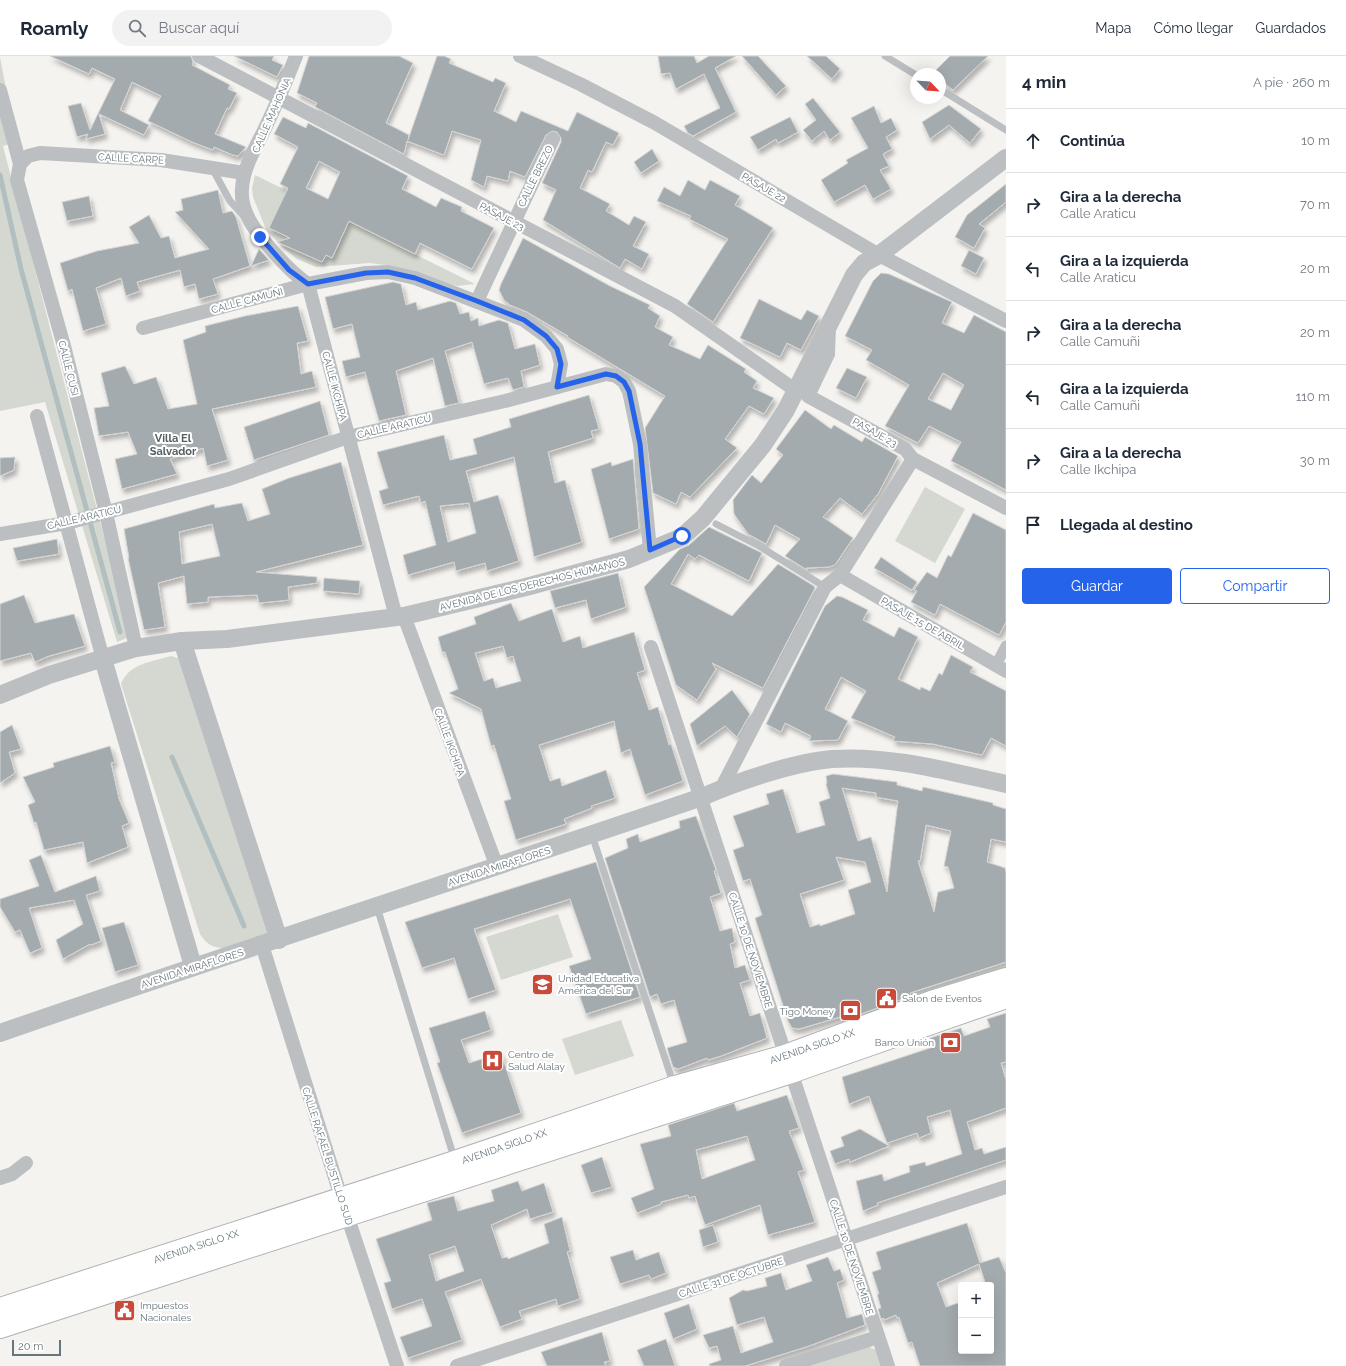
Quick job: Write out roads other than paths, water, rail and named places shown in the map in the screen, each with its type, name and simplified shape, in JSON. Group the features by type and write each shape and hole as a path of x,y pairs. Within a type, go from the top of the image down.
{"highway":[{"name":"AVENIDA SIGLO XX","path":"0,1327 344,1206 455,1162 675,1087 788,1064 932,1002 1006,979"},
{"name":"AVENIDA SIGLO XX","path":"0,1309 344,1206 788,1064 1006,997"}],"street":[{"name":"PASAJE 23","path":"199,56 675,306 795,390"},
{"name":"CALLE MAHONIA","path":"244,173 280,98 296,56"},
{"name":"PASAJE 22","path":"520,56 580,84 655,123 879,254 1006,321"},
{"name":"CALLE CUSI","path":"0,90 20,164 17,180 64,346 106,513 136,648"},
{"name":"CALLE BREZO","path":"477,301 553,139"},
{"name":"CALLE CARPE","path":"20,164 28,156 40,153 161,160 244,173"},
{"name":"AVENIDA DE LOS DERECHOS HUMANOS","path":"0,695 49,675 136,648 182,641 227,639 400,617 526,587 629,559 682,536 703,518 763,445 786,410 854,275 864,263 879,254 1006,158"},
{"path":"244,173 242,190 244,207 250,223 260,237 289,270 308,284"},
{"name":"CALLE CAMUÑI","path":"143,328 308,284 366,273 388,272 415,278 524,320 546,336 557,349 561,364 557,387"},
{"name":"CALLE IKCHIPA","path":"308,284 348,437 400,617 497,867"},
{"name":"PASAJE 23","path":"829,324 828,354 808,396 905,449 913,459 1006,508"},
{"name":"CALLE ARATICU","path":"0,534 67,523 106,513 229,478 348,437 497,403 606,374 616,376 624,382 629,391 640,444 650,550"},
{"path":"37,416 103,659 193,966"},
{"path":"721,789 825,587 840,575 913,459"},
{"name":"PASAJE 15 DE ABRIL","path":"840,575 1001,668"},
{"path":"182,641 279,940"},
{"path":"1001,668 1006,646"},
{"name":"CALLE 10 DE NOVIEMBRE","path":"651,647 702,797 788,1064 888,1366"},
{"name":"AVENIDA MIRAFLORES","path":"0,1033 193,966 279,940 592,835 721,789 795,766 832,759 869,759 928,767 1006,784"},
{"name":"CALLE RAFAEL BUSTILLO SUD","path":"262,945 344,1206 397,1366"},
{"path":"0,1178 12,1174 26,1163"},
{"name":"CALLE 31 DE OCTUBRE","path":"457,1366 1006,1187"},
{"path":"786,1366 878,1337"}],"lane":[{"path":"886,56 910,71"},
{"path":"946,93 1006,130"},
{"path":"212,167 230,201 250,223"},
{"path":"716,524 759,546 825,587"},
{"path":"592,835 675,1087"},
{"path":"377,906 455,1162"}],"waterway":[{"path":"0,175 21,269 120,632"},
{"path":"172,757 244,926"}],"place":[{"name":"Unidad Educativa América del Sur","path":"542,984"},
{"name":"Salon de Eventos","path":"887,998"},
{"name":"Tigo Money","path":"850,1011"},
{"name":"Banco Unión","path":"950,1042"},
{"name":"Centro de Salud Alalay","path":"492,1060"},
{"name":"Impuestos Nacionales","path":"124,1311"}],"district":[{"name":"Villa El Salvador","path":"173,444"}]}
